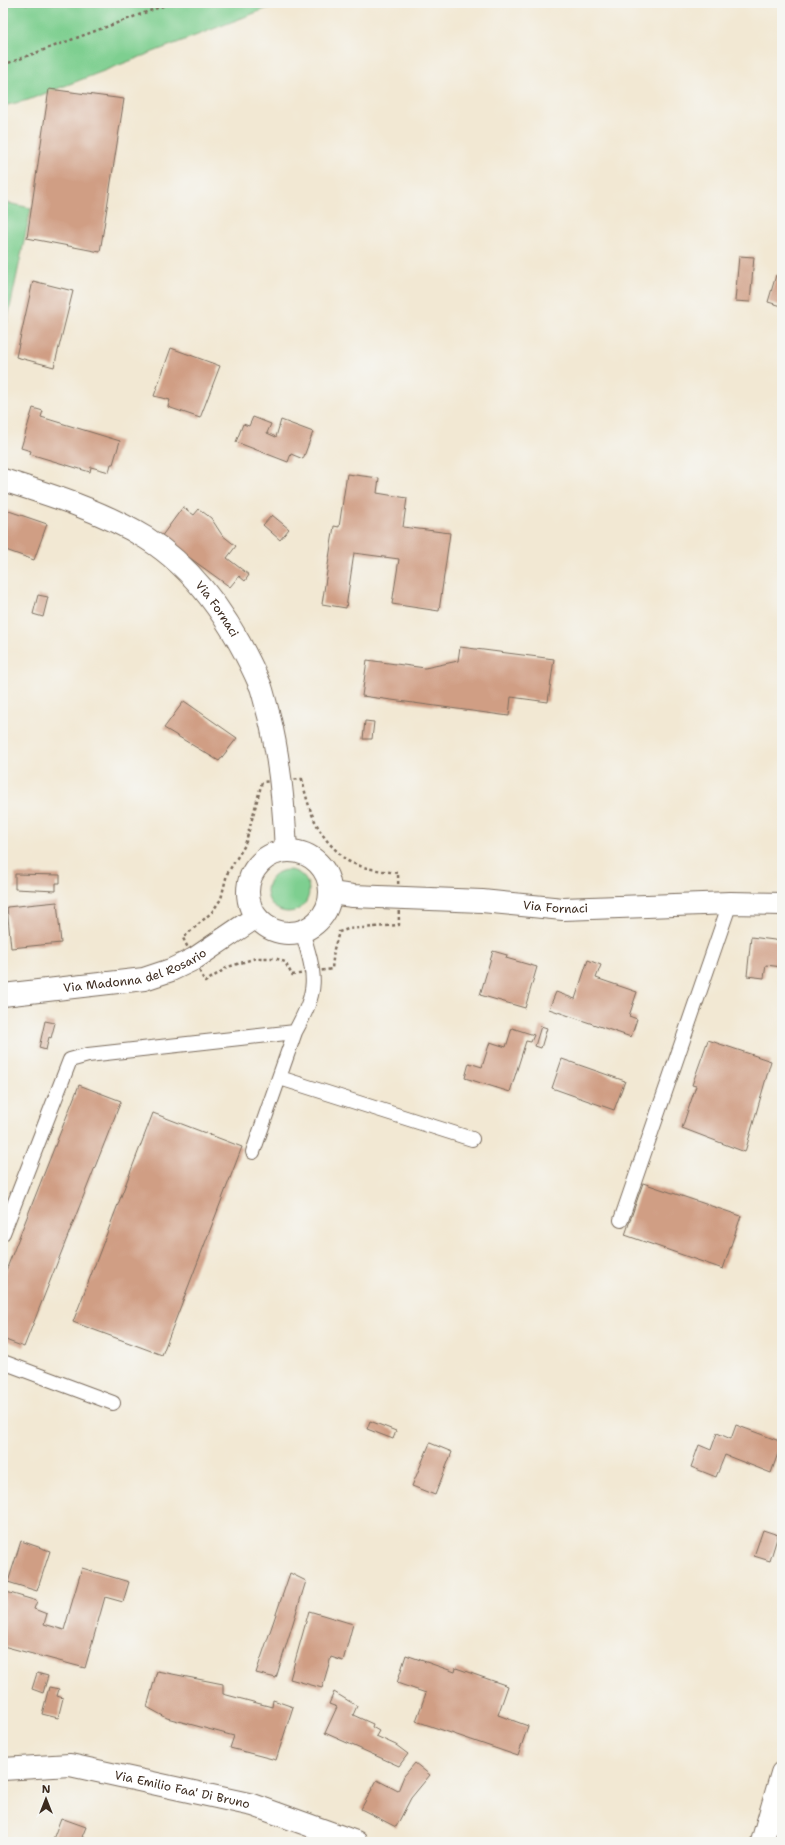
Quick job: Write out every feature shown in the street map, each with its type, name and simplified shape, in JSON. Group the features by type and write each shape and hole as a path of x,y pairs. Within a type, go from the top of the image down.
{"street":[{"name":"Via Fornaci","path":"3,480 115,521 146,538 176,560 203,588 229,624 261,688 276,744 283,806 286,851"},
{"path":"286,851 297,852 308,855 317,862 324,871 329,882 330,893 328,904 318,921 302,931 290,934 271,930 256,917 250,907 248,885 251,875 265,858 275,853 286,851"},
{"name":"Via Fornaci","path":"330,893 354,896 482,901 563,909 730,903 782,904"},
{"name":"Via Madonna del Rosario","path":"3,995 144,979 171,970 194,959 256,917"},
{"name":"Via Emilio Faa' Di Bruno","path":"3,1770 70,1764 253,1805 356,1842"},
{"path":"762,1842 782,1773"}],"lane":[{"path":"622,1220 730,903"},
{"path":"253,1152 295,1032 306,1013 314,989 313,972 302,931"},
{"path":"3,1233 70,1060 88,1055 295,1032"},
{"path":"280,1078 472,1139"},
{"path":"3,1362 113,1403"}],"path":[{"path":"3,65 171,3"},
{"path":"302,779 312,816 322,834 334,849 348,862 371,869 398,873"},
{"path":"184,938 212,912 221,899 227,874 245,845 262,782"},
{"path":"332,969 334,949 339,932 348,929 399,924"},
{"path":"205,982 228,967 256,958 275,958 285,962 292,975"}],"green space":[{"path":"3,3 281,3 28,100 3,106"},
{"path":"3,202 31,208 3,341"},
{"path":"284,870 292,870 300,873 306,879 309,891 306,903 300,909 292,912 284,912 276,909 270,903 267,895 267,887 270,879 276,873"}],"building":[{"path":"49,89 124,99 100,252 27,238"},
{"path":"739,256 754,257 750,302 735,301"},
{"path":"776,275 782,276 782,306 768,302"},
{"path":"33,281 73,291 54,367 16,357"},
{"path":"171,348 220,366 200,418 168,407 170,400 154,396"},
{"path":"33,408 43,411 41,417 120,441 109,472 91,467 90,472 30,454 31,451 21,448"},
{"path":"253,417 271,424 267,433 276,437 281,420 313,432 303,459 291,454 288,462 236,442 243,424 249,426"},
{"path":"347,474 379,478 377,493 407,498 403,527 450,533 439,611 392,604 399,559 354,553 346,608 322,604 334,526 339,527"},
{"path":"183,507 194,515 199,509 211,518 222,535 236,546 227,558 249,575 245,581 239,576 230,587 161,537"},
{"path":"3,509 47,524 34,560 3,549"},
{"path":"272,515 289,529 280,540 263,525"},
{"path":"38,595 48,597 43,617 33,614"},
{"path":"460,647 554,659 548,702 511,697 509,716 362,696 367,660 425,668 458,661"},
{"path":"184,701 237,738 219,761 164,728"},
{"path":"365,721 374,722 372,739 363,739"},
{"path":"15,874 60,875 60,883 56,883 56,891 15,889"},
{"path":"57,902 61,943 11,948 7,907"},
{"path":"751,937 782,941 782,967 766,965 764,978 747,976"},
{"path":"493,951 507,955 506,958 537,967 525,1008 480,995"},
{"path":"588,960 601,965 596,978 637,992 629,1016 637,1019 631,1037 549,1009 556,992 575,999"},
{"path":"45,1021 55,1023 51,1038 49,1037 46,1050 39,1048"},
{"path":"541,1026 547,1028 541,1048 535,1046"},
{"path":"512,1028 534,1035 531,1042 526,1041 510,1092 465,1078 469,1063 482,1067 490,1042 506,1047"},
{"path":"708,1040 771,1061 745,1152 682,1128 696,1086 692,1085"},
{"path":"562,1059 625,1081 614,1110 552,1088"},
{"path":"79,1085 121,1101 24,1347 3,1339 3,1278"},
{"path":"153,1113 242,1147 162,1355 73,1322"},
{"path":"643,1183 741,1216 723,1269 625,1235"},
{"path":"370,1421 396,1431 393,1439 367,1429"},
{"path":"736,1425 782,1442 771,1473 725,1455 716,1477 691,1467 699,1445 711,1450 717,1433 731,1439"},
{"path":"430,1443 452,1452 435,1495 412,1486"},
{"path":"763,1530 778,1535 770,1561 754,1556"},
{"path":"21,1541 50,1551 37,1591 8,1582"},
{"path":"82,1568 129,1582 123,1602 105,1597 85,1668 3,1646 3,1591 37,1601 34,1609 47,1614 44,1624 64,1630"},
{"path":"290,1573 306,1581 276,1678 256,1673"},
{"path":"309,1611 353,1624 343,1661 331,1657 322,1688 290,1679"},
{"path":"406,1655 455,1672 456,1668 508,1686 498,1715 528,1726 518,1756 416,1721 426,1693 397,1683"},
{"path":"157,1671 223,1684 223,1694 272,1707 273,1700 293,1707 276,1760 230,1748 234,1736 167,1718 147,1707"},
{"path":"37,1673 48,1676 43,1693 32,1689"},
{"path":"49,1687 59,1689 57,1696 63,1698 58,1718 42,1714"},
{"path":"334,1692 357,1706 353,1715 373,1724 372,1727 379,1731 376,1736 396,1745 408,1754 399,1766 325,1733 337,1707 329,1704"},
{"path":"415,1763 430,1775 411,1798 396,1827 361,1809 377,1780 398,1791 404,1776"},
{"path":"61,1818 86,1827 82,1837 96,1842 52,1842"}]}
